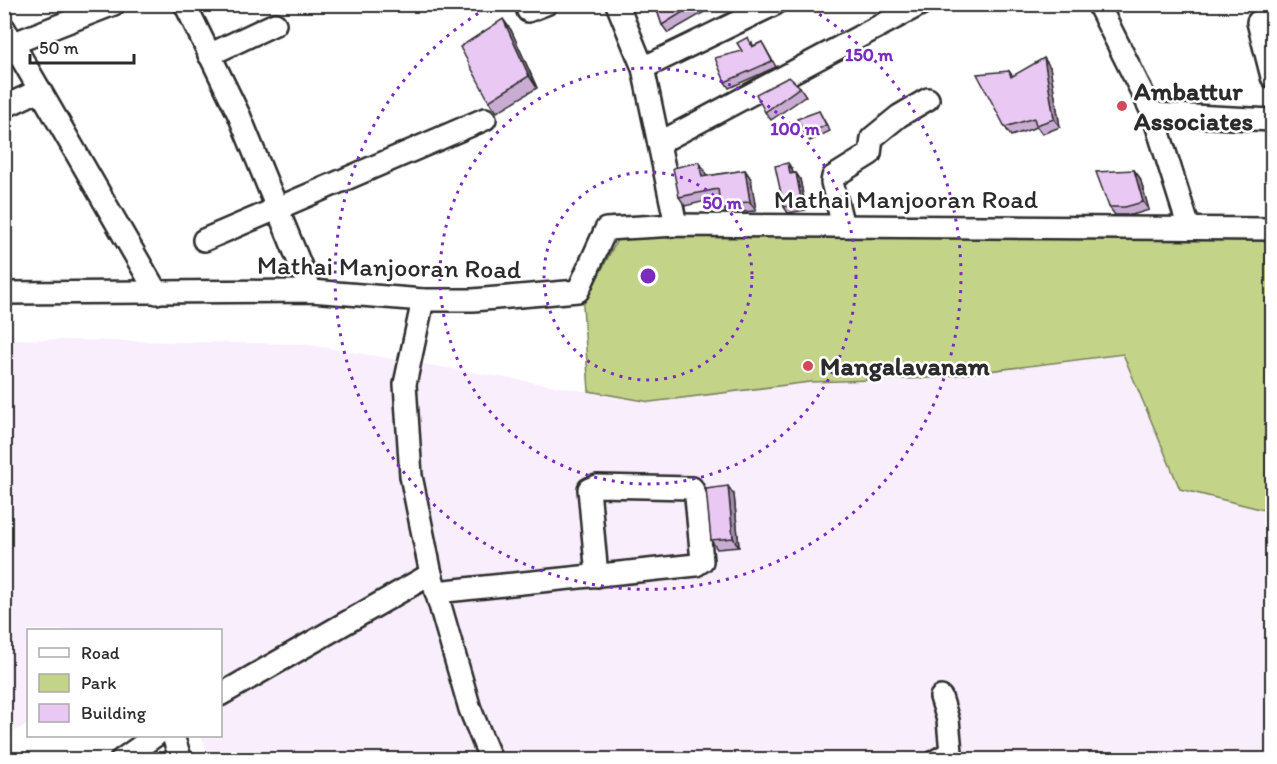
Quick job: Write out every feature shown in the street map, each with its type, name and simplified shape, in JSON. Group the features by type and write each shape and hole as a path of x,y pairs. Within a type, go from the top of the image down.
{"street":[{"path":"114,4 9,36 157,293"},
{"path":"184,4 239,115 311,291"},
{"path":"617,4 643,68 676,225"},
{"path":"643,68 775,4"},
{"path":"659,143 921,4"},
{"path":"1098,4 1152,114 1188,228"},
{"path":"1258,22 1272,77"},
{"path":"209,55 275,24"},
{"path":"4,107 40,90"},
{"path":"843,226 832,182 833,177 866,158 870,154 872,138 899,116 928,99"},
{"path":"1152,114 1272,120"},
{"path":"204,240 485,119"},
{"name":"Mathai Manjooran Road","path":"4,293 311,291 423,300 473,300 578,291 606,229 676,225 1272,229"},
{"path":"423,300 405,384 411,476 433,583 470,709 491,759"},
{"path":"222,694 433,583 597,576 696,566 702,561 696,496 692,488 597,486 589,489 597,576"},
{"path":"941,697 948,720 946,757"},
{"path":"121,759 152,737"},
{"path":"174,737 181,759"}],"shaded area":[{"path":"5,339 304,344 650,402 810,382 933,378 1123,354 1180,489 1272,512 1272,759 210,759 201,737 222,737 222,629 27,629 27,725 7,734 13,759 5,760"}],"green space":[{"name":"Mangalavanam","path":"1018,235 1272,238 1272,512 1180,489 1123,354 933,378 810,382 650,402 589,391 583,306 618,238"}],"building":[{"path":"655,4 696,4 662,25"},
{"path":"503,19 529,76 489,101 460,47"},
{"path":"748,37 752,47 762,42 772,61 725,82 715,58 742,51 737,43"},
{"path":"1044,58 1054,119 1036,125 1034,118 1005,127 977,74 1009,71 1011,77"},
{"path":"789,77 800,87 765,112 756,94"},
{"path":"819,111 826,125 806,136 797,119"},
{"path":"699,162 702,177 745,170 750,202 720,204 718,189 679,197 673,168"},
{"path":"788,163 790,174 796,173 802,204 784,207 775,166"},
{"path":"1134,170 1143,202 1125,207 1109,207 1096,172"},
{"path":"728,486 733,538 711,540 706,489"}],"place":[{"name":"Ambattur Associates","path":"1122,106"},
{"name":"Mangalavanam","path":"808,366"}]}
